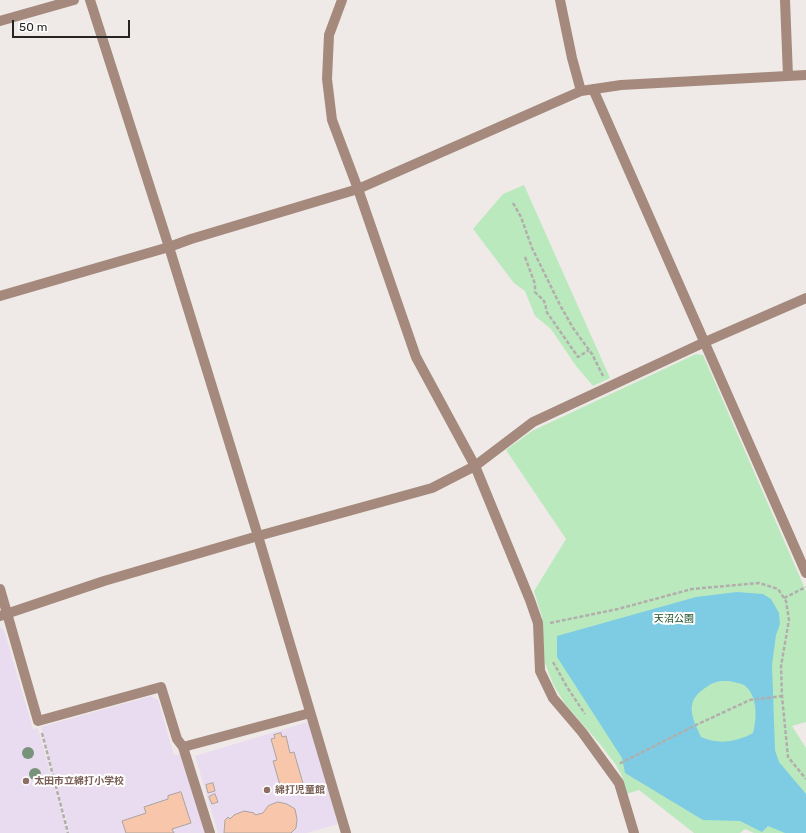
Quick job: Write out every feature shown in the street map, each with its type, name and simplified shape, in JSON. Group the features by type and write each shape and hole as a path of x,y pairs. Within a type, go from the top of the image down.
{"street":[{"path":"0,21 74,0"},
{"path":"90,0 169,247 258,536 346,833"},
{"path":"342,0 329,36 327,79 332,120 358,189 416,357 475,466 530,600 538,623 540,671 553,698 582,732 619,783 634,833"},
{"path":"560,0 572,58 581,91"},
{"path":"785,0 788,76"},
{"path":"0,296 169,247 358,189 581,91 621,85 805,76"},
{"path":"593,89 806,573"},
{"path":"3,615 104,581 258,536 432,488 475,466 533,422 705,342 806,298"},
{"path":"0,589 3,615 38,721 161,687 177,739 183,747 210,833"},
{"path":"183,747 310,713"}],"path":[{"path":"513,203 521,216 532,248 560,306 589,350 608,387"},
{"path":"524,257 535,284 535,292 546,303 546,311 578,357 589,350"},
{"path":"538,623 547,624 611,611 692,589 759,583 778,589 786,601 789,620 781,666 782,696 788,757 806,779"},
{"path":"784,598 806,586"},
{"path":"552,660 567,687 589,719"},
{"path":"617,758 621,763 698,724 750,700 782,696"},
{"path":"38,721 68,833"}],"shaded area":[{"name":"太田市立綿打小学校","path":"0,627 4,630 33,729 38,728 67,833 0,833"},
{"path":"151,696 158,700 174,755 181,754 205,833 70,833 41,727"},
{"name":"綿打児童館","path":"308,722 338,824 307,833 218,833 195,756"}],"green space":[{"path":"524,185 610,378 593,386 576,366 551,329 535,316 525,291 514,283 473,229 503,194"},
{"name":"天沼公園","path":"696,354 703,355 806,591 806,722 792,726 806,748 806,833 754,833 745,829 740,833 694,833 639,790 626,794 622,776 616,765 565,704 553,684 545,663 542,617 534,591 566,539 506,450 532,431"}],"water":[{"path":"737,592 763,594 771,599 779,613 780,624 776,635 772,665 775,750 779,762 806,794 806,833 785,833 768,826 762,832 740,821 703,820 625,773 622,758 557,657 557,636 696,597","holes":["719,681 729,681 744,685 749,689 752,695 756,714 753,733 740,739 721,742 701,737 693,716 692,704 694,699 698,693 711,684"]}],"building":[{"path":"281,733 282,737 286,736 290,753 294,752 304,787 291,791 290,785 284,787 283,784 280,785 273,761 277,760 271,739 275,738 274,735"},
{"path":"213,783 215,791 208,793 206,785"},
{"path":"181,792 191,823 172,829 174,833 126,833 122,821 146,813 144,807 168,799 168,796"},
{"path":"215,794 218,802 212,804 209,797"},
{"path":"278,802 287,804 295,809 297,819 296,828 291,833 224,833 225,820 228,817 230,819 234,815 244,811 254,813 255,815 263,813 268,806"}],"place":[{"name":"太田市立綿打小学校","path":"26,781"},
{"name":"綿打児童館","path":"267,790"}]}
